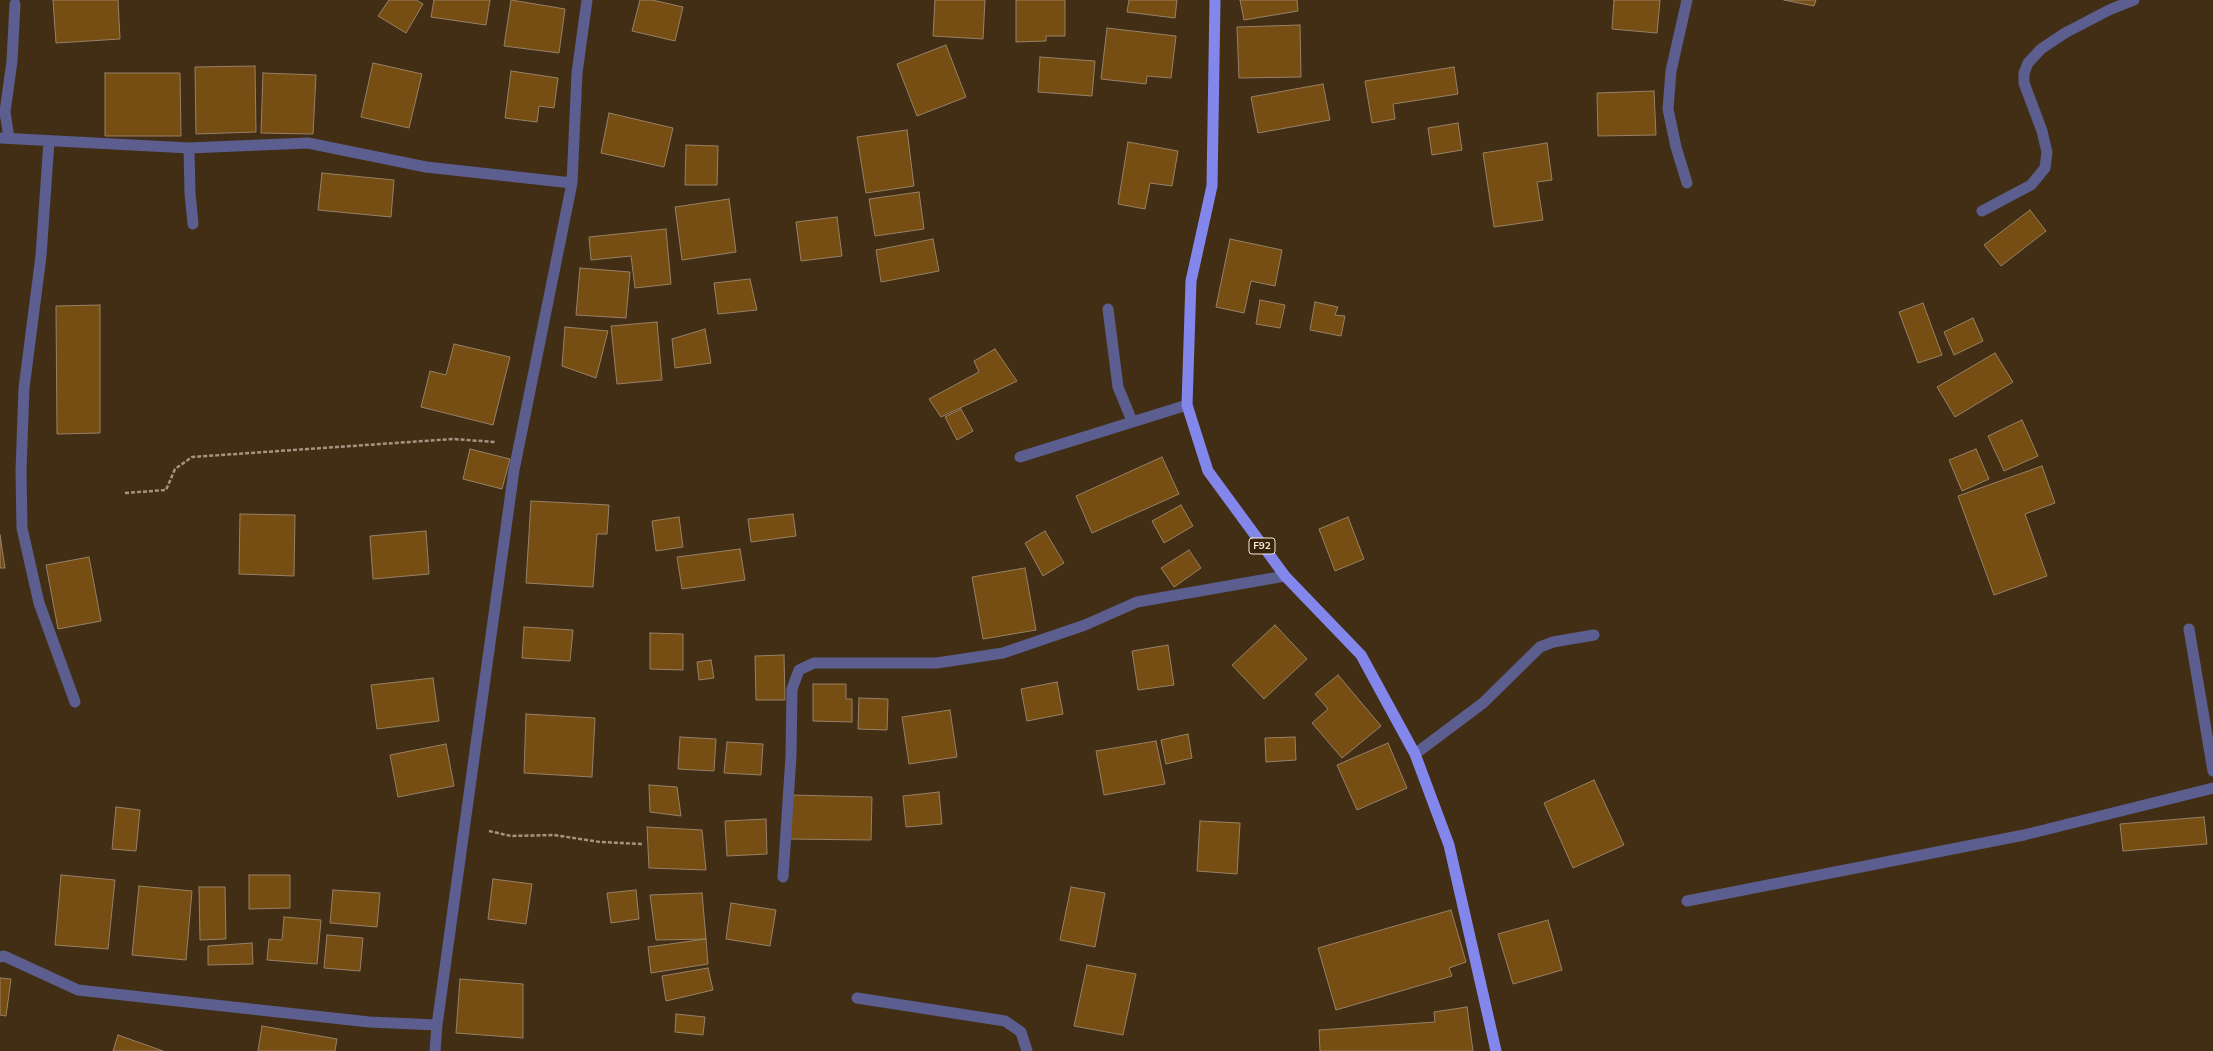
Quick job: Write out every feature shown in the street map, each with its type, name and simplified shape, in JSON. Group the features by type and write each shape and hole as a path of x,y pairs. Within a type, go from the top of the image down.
{"main road":[{"name":"F92","path":"1215,0 1212,186 1191,281 1187,405 1208,471 1285,576 1361,655 1415,754 1449,845 1496,1051"}],"street":[{"path":"435,1051 437,1025 466,825 514,470 572,183 577,72 587,0"},
{"path":"1687,0 1671,71 1668,109 1676,147 1687,183"},
{"path":"1982,211 2032,185 2045,168 2047,152 2042,131 2024,83 2024,73 2028,63 2041,50 2065,33 2109,10 2134,0"},
{"path":"15,4 12,61 5,112 4,138 189,148 308,143 426,167 572,183"},
{"path":"49,141 41,256 24,388 21,471 22,528 39,603 75,702"},
{"path":"189,148 190,193 193,224"},
{"path":"1108,309 1118,387 1132,421"},
{"path":"1020,457 1187,405"},
{"path":"783,877 791,756 792,689 799,670 814,663 937,663 1003,653 1085,625 1137,602 1285,576"},
{"path":"2189,629 2213,771"},
{"path":"1415,754 1483,703 1540,647 1553,642 1594,635"},
{"path":"1687,901 2024,836 2213,788"},
{"path":"0,957 4,956 78,990 354,1021 437,1025"},
{"path":"857,998 1005,1021 1021,1032 1027,1051"}],"path":[{"path":"125,493 166,490 175,469 192,457 453,439 519,443"},
{"path":"466,825 511,836 554,835 600,842 643,844"}],"building":[{"path":"53,0 118,0 120,39 56,43"},
{"path":"389,0 416,0 423,4 406,33 378,16"},
{"path":"434,0 490,0 486,25 431,17"},
{"path":"511,0 565,9 559,53 504,46"},
{"path":"640,0 652,0 683,7 675,41 632,31"},
{"path":"935,0 985,0 983,39 933,36"},
{"path":"1016,0 1065,0 1065,36 1046,36 1046,41 1016,42"},
{"path":"1129,0 1177,0 1175,18 1127,12"},
{"path":"1240,0 1297,0 1298,11 1244,20"},
{"path":"1614,0 1660,0 1657,33 1612,29"},
{"path":"1784,0 1816,0 1814,6"},
{"path":"1300,25 1301,77 1239,78 1237,27"},
{"path":"1107,28 1176,36 1171,78 1147,76 1146,84 1101,79"},
{"path":"946,45 966,97 917,116 897,64"},
{"path":"1040,57 1095,61 1092,96 1038,92"},
{"path":"373,63 422,74 409,128 361,117"},
{"path":"255,66 256,132 196,134 195,67"},
{"path":"1454,67 1458,94 1393,104 1395,119 1372,123 1365,81"},
{"path":"511,71 558,78 554,108 539,106 537,122 505,118"},
{"path":"105,73 180,73 181,136 105,136"},
{"path":"263,73 316,75 313,134 261,133"},
{"path":"1323,84 1330,120 1258,133 1251,97"},
{"path":"1654,91 1656,135 1598,136 1597,93"},
{"path":"609,113 673,128 664,167 601,153"},
{"path":"1458,123 1462,150 1432,155 1428,128"},
{"path":"907,130 914,186 866,193 857,137"},
{"path":"1128,142 1178,151 1172,186 1150,183 1145,209 1118,204"},
{"path":"1547,143 1552,180 1537,182 1543,220 1494,227 1483,153"},
{"path":"686,145 718,146 717,185 685,185"},
{"path":"322,173 394,180 391,217 318,210"},
{"path":"919,192 924,229 875,236 869,199"},
{"path":"729,199 736,252 682,260 675,207"},
{"path":"2030,210 2046,231 2001,266 1984,245"},
{"path":"837,217 842,256 801,261 796,222"},
{"path":"666,229 671,284 635,288 631,256 591,260 589,237"},
{"path":"933,239 939,271 881,282 876,250"},
{"path":"1230,239 1282,250 1275,286 1251,281 1244,313 1216,307"},
{"path":"580,268 630,272 626,318 576,315"},
{"path":"750,279 757,310 718,314 714,283"},
{"path":"1260,300 1285,305 1280,328 1256,324"},
{"path":"1315,302 1338,307 1335,315 1345,316 1341,336 1310,330"},
{"path":"1923,303 1942,355 1918,363 1899,312"},
{"path":"100,305 100,433 57,434 56,306"},
{"path":"1973,318 1983,341 1954,355 1944,332"},
{"path":"657,322 662,380 617,384 611,326"},
{"path":"565,327 608,331 596,378 562,366"},
{"path":"705,329 711,363 675,368 672,339"},
{"path":"454,344 510,357 493,425 421,407 430,371 446,375"},
{"path":"995,349 1017,381 941,417 929,399 979,372 974,361"},
{"path":"1995,353 2013,382 1955,417 1937,387"},
{"path":"961,409 973,431 957,440 945,417"},
{"path":"2022,420 2038,456 2004,471 1988,436"},
{"path":"470,449 510,459 502,489 463,479"},
{"path":"1976,449 1989,479 1962,491 1949,460"},
{"path":"1162,457 1179,494 1092,533 1076,496"},
{"path":"2042,466 2055,503 2025,514 2047,576 1994,595 1958,496"},
{"path":"531,501 609,505 607,534 597,534 593,587 526,583"},
{"path":"1181,505 1193,526 1164,543 1152,521"},
{"path":"240,514 295,515 294,576 239,574"},
{"path":"793,514 796,536 751,542 748,519"},
{"path":"679,517 683,547 656,551 652,521"},
{"path":"1348,517 1364,559 1335,571 1319,529"},
{"path":"426,531 429,574 373,579 370,536"},
{"path":"1045,531 1064,563 1043,576 1025,543"},
{"path":"0,535 5,568 0,568"},
{"path":"740,549 745,580 682,589 677,557"},
{"path":"1189,550 1201,568 1174,587 1161,568"},
{"path":"89,557 101,621 58,629 46,565"},
{"path":"1025,568 1036,630 983,639 972,577"},
{"path":"1275,625 1307,659 1264,699 1232,665"},
{"path":"524,627 573,630 570,661 522,658"},
{"path":"650,633 683,634 683,670 650,669"},
{"path":"1168,645 1174,685 1138,690 1132,651"},
{"path":"784,655 785,700 756,700 755,656"},
{"path":"711,660 714,678 699,680 697,662"},
{"path":"1338,675 1381,726 1342,758 1312,723 1328,709 1315,694"},
{"path":"433,678 439,721 377,729 371,685"},
{"path":"1057,682 1063,714 1027,721 1021,689"},
{"path":"813,684 846,684 846,699 852,699 852,722 813,721"},
{"path":"859,698 888,699 887,730 858,729"},
{"path":"950,710 957,757 909,764 902,717"},
{"path":"526,714 595,718 592,777 524,773"},
{"path":"1188,734 1192,758 1166,764 1161,740"},
{"path":"680,737 716,739 714,771 678,769"},
{"path":"1295,737 1296,760 1266,762 1265,738"},
{"path":"1156,741 1165,784 1104,795 1096,751"},
{"path":"727,742 763,744 761,775 724,773"},
{"path":"1388,743 1407,788 1357,810 1337,765"},
{"path":"446,744 454,786 398,797 390,755"},
{"path":"1594,780 1624,845 1573,868 1544,803"},
{"path":"649,785 677,787 681,816 650,812"},
{"path":"939,792 942,824 906,827 903,796"},
{"path":"790,795 872,797 871,840 789,839"},
{"path":"116,807 140,810 136,851 112,849"},
{"path":"2204,817 2207,844 2123,851 2120,824"},
{"path":"766,819 767,854 727,856 725,821"},
{"path":"1200,821 1240,823 1237,874 1197,871"},
{"path":"647,827 702,830 706,870 649,868"},
{"path":"61,875 115,880 108,949 55,945"},
{"path":"249,875 290,875 290,908 249,909"},
{"path":"493,879 532,884 526,924 488,919"},
{"path":"139,886 192,891 186,960 132,955"},
{"path":"199,887 225,887 226,939 200,940"},
{"path":"1071,887 1105,893 1095,947 1060,940"},
{"path":"333,890 380,893 377,927 330,923"},
{"path":"636,890 639,919 611,923 607,893"},
{"path":"702,893 706,939 656,940 650,895"},
{"path":"731,903 776,910 770,946 726,939"},
{"path":"1451,910 1466,962 1449,968 1452,976 1336,1010 1318,948"},
{"path":"284,917 321,920 317,964 267,960 269,939 282,940"},
{"path":"1548,920 1562,970 1513,984 1498,934"},
{"path":"327,935 363,938 360,971 324,968"},
{"path":"706,939 708,964 651,973 648,947"},
{"path":"252,943 253,964 208,965 208,946"},
{"path":"1087,965 1136,974 1123,1035 1074,1026"},
{"path":"708,968 713,990 666,1001 662,976"},
{"path":"0,978 11,979 6,1016 0,1015"},
{"path":"460,979 523,984 523,1038 456,1033"},
{"path":"1467,1007 1473,1051 1320,1051 1319,1030 1435,1022 1434,1012"},
{"path":"676,1014 705,1017 703,1035 675,1032"},
{"path":"262,1026 337,1039 335,1051 258,1051"},
{"path":"118,1035 163,1051 113,1051"}]}
